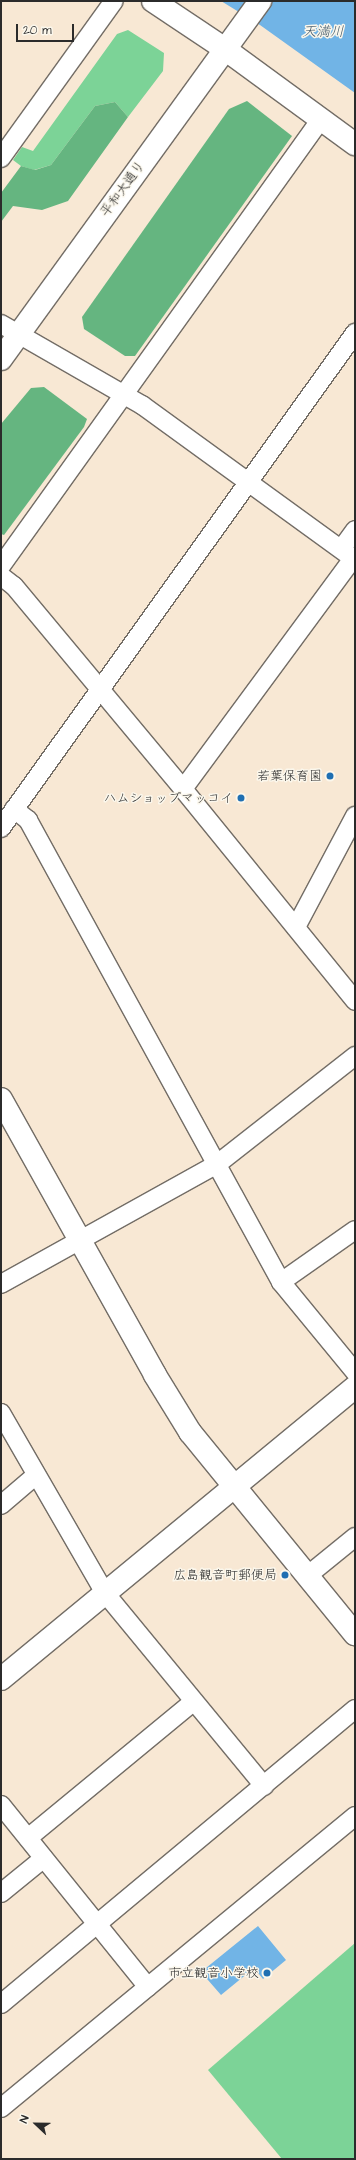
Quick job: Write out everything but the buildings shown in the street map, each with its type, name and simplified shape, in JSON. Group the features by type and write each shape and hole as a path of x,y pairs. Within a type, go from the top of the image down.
{"street":[{"path":"1,158 114,1"},
{"path":"153,1 225,49 355,144"},
{"name":"平和大通り","path":"1,359 10,329 225,49 260,1"},
{"path":"1,566 321,120"},
{"path":"10,329 142,405 350,555"},
{"path":"1,828 355,333"},
{"path":"183,789 350,555 355,530"},
{"path":"1,576 14,586 183,789 296,927 355,1002"},
{"path":"14,809 28,820 281,1282 355,1372"},
{"path":"296,927 355,816"},
{"path":"1,1284 216,1165 355,1056"},
{"path":"1,1099 79,1242 155,1375 190,1432 355,1634"},
{"path":"281,1282 355,1230"},
{"path":"1,1679 355,1387"},
{"path":"1,1413 35,1476 104,1593 264,1786"},
{"path":"1,1505 35,1476"},
{"path":"307,1576 355,1537"},
{"path":"28,1838 193,1702"},
{"path":"1,2004 98,1925 355,1709"},
{"path":"1,1805 148,1987"},
{"path":"1,2108 355,1816"},
{"path":"1,1893 44,1858"}],"green space":[{"path":"128,30 164,53 163,71 128,117 115,102 95,106 51,165 34,170 21,166 13,160 22,147 33,151 117,34"},
{"path":"247,101 292,136 135,356 125,356 84,329 82,317 229,109"},
{"path":"115,102 128,117 68,201 42,210 13,206 1,222 1,193 21,166 35,170 51,165 95,106"},
{"path":"44,387 87,419 84,427 4,535 1,534 1,424 31,388"},
{"path":"355,1943 355,2159 282,2159 208,2070"}],"water":[{"name":"天満川","path":"221,1 355,1 355,93 260,25"},
{"path":"258,1926 286,1960 263,1979 254,1968 221,1995 201,1972"}],"place":[{"name":"若葉保育園","path":"330,776"},
{"name":"ハムショップマッコイ","path":"241,798"},
{"name":"広島観音町郵便局","path":"285,1575"},
{"name":"市立観音小学校","path":"267,1973"}]}
